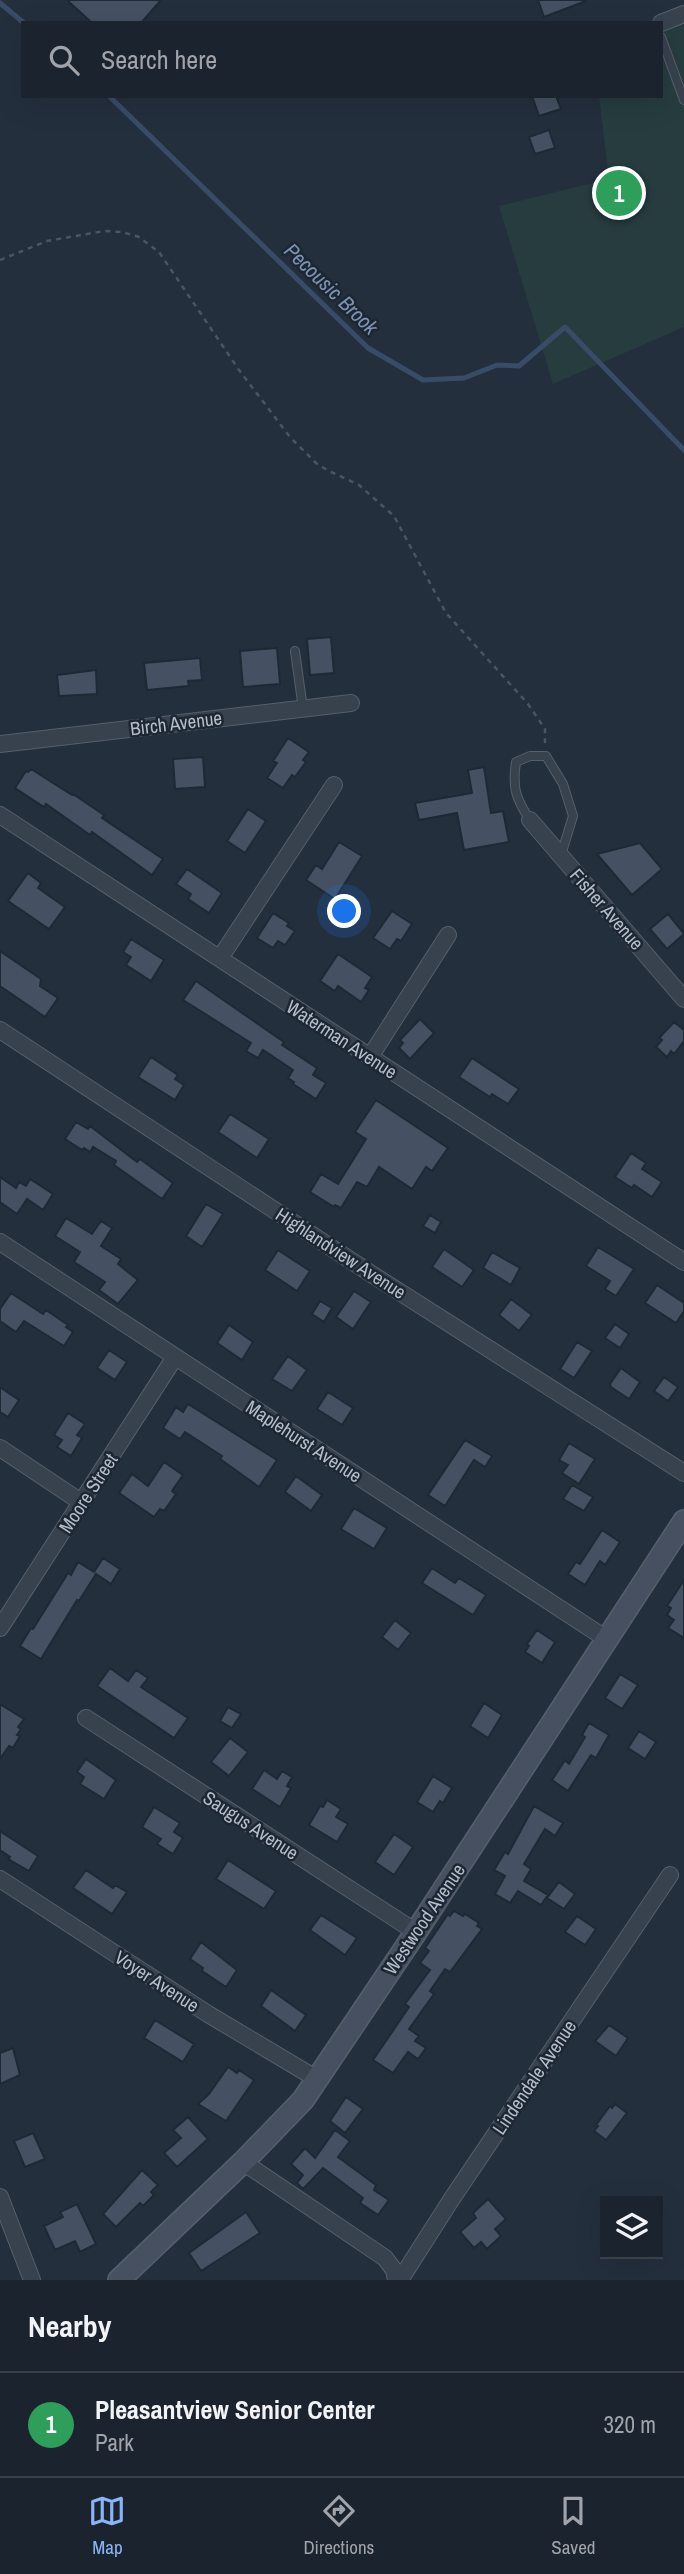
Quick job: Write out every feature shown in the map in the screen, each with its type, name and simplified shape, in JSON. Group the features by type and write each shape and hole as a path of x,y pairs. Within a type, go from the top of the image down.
{"street":[{"path":"663,22 684,15"},
{"name":"Birch Avenue","path":"0,744 351,703"},
{"path":"220,958 334,785"},
{"name":"Waterman Avenue","path":"0,815 684,1262"},
{"name":"Fisher Avenue","path":"530,820 684,999"},
{"path":"370,1057 448,935"},
{"name":"Highlandview Avenue","path":"0,1030 373,1275 684,1473"},
{"name":"Maplehurst Avenue","path":"0,1242 608,1640"},
{"name":"Moore Street","path":"0,1628 175,1357"},
{"path":"0,1448 81,1502"},
{"name":"Westwood Avenue","path":"119,2280 243,2162 292,2112 317,2079 684,1521"},
{"name":"Saugus Avenue","path":"86,1718 416,1932"},
{"name":"Lindendale Avenue","path":"398,2280 670,1875"},
{"name":"Voyer Avenue","path":"0,1879 208,2014 317,2079"},
{"path":"243,2162 385,2258 398,2280"},
{"path":"0,2197 32,2280"}],"lane":[{"path":"663,42 684,100"},
{"path":"295,651 303,709"},
{"path":"530,820 519,804 512,782 516,762 530,756 545,755 563,784 573,816 561,855"}],"path":[{"path":"0,260 47,241 104,231 139,237 159,252 239,370 290,437 316,463 359,485 394,516 446,613 528,704 545,729 545,755"}],"green space":[{"path":"684,14 684,327 553,384 499,206 609,179 599,98 663,98 663,22"}],"building":[{"path":"67,0 161,0 143,21 90,21"},
{"path":"538,0 586,0 586,1 544,17"},
{"path":"533,98 557,98 561,109 539,116"},
{"path":"549,130 555,148 535,154 529,137"},
{"path":"331,637 334,673 310,675 307,639"},
{"path":"277,648 280,684 243,687 240,651"},
{"path":"200,658 202,680 188,681 189,686 147,690 144,663"},
{"path":"96,670 97,694 59,696 57,675"},
{"path":"288,738 309,752 303,760 306,762 283,788 267,778 277,763 273,761"},
{"path":"203,757 205,787 175,789 173,759"},
{"path":"484,767 491,813 503,811 509,842 464,850 457,813 419,820 415,803 472,793 468,770"},
{"path":"31,769 104,815 102,818 163,859 152,875 92,832 90,835 46,804 44,807 15,788 26,771"},
{"path":"248,809 266,821 245,853 227,841"},
{"path":"339,842 362,856 335,899 306,880 316,865 322,869"},
{"path":"640,843 662,869 632,895 597,854"},
{"path":"187,869 222,893 209,913 188,899 191,894 176,884"},
{"path":"28,873 41,883 38,888 65,907 49,929 8,901"},
{"path":"392,911 412,924 401,941 397,939 390,949 373,938"},
{"path":"273,913 289,923 287,926 295,931 285,945 278,941 273,948 257,938"},
{"path":"668,914 684,934 667,949 650,929"},
{"path":"131,939 164,960 151,981 126,965 131,957 123,952"},
{"path":"0,951 41,979 40,986 58,998 45,1017 0,986"},
{"path":"338,954 372,977 365,988 369,990 361,1002 338,986 335,991 320,981"},
{"path":"196,981 317,1068 313,1075 326,1083 316,1099 288,1078 293,1070 263,1050 258,1058 246,1051 251,1043 183,1000"},
{"path":"420,1019 434,1033 410,1059 399,1048 403,1043 400,1040"},
{"path":"674,1022 684,1030 684,1041 674,1054 671,1051 667,1057 656,1047 662,1040 659,1038"},
{"path":"151,1057 178,1075 175,1079 184,1085 175,1100 138,1077"},
{"path":"472,1058 519,1089 508,1104 492,1094 490,1097 459,1077"},
{"path":"376,1100 448,1148 432,1171 426,1167 412,1189 379,1167 367,1187 357,1182 341,1208 335,1205 334,1207 310,1192 321,1174 338,1184 366,1139 355,1132"},
{"path":"230,1114 269,1139 257,1158 218,1132"},
{"path":"76,1122 88,1129 90,1126 137,1162 140,1159 173,1183 162,1199 114,1165 116,1161 93,1147 90,1152 84,1148 82,1150 65,1139"},
{"path":"631,1153 646,1163 642,1169 662,1182 652,1197 615,1177"},
{"path":"0,1177 16,1188 19,1182 26,1186 30,1179 53,1194 43,1210 27,1199 17,1214 0,1202"},
{"path":"206,1204 223,1214 202,1247 186,1236"},
{"path":"430,1215 441,1222 435,1233 423,1226"},
{"path":"66,1218 92,1234 101,1221 112,1228 101,1246 121,1259 118,1264 138,1280 118,1304 99,1290 105,1282 74,1262 80,1252 55,1236"},
{"path":"598,1247 634,1269 616,1296 605,1289 610,1281 586,1266"},
{"path":"444,1249 474,1270 462,1287 432,1267"},
{"path":"278,1250 310,1271 297,1291 265,1270"},
{"path":"492,1252 520,1268 511,1285 483,1268"},
{"path":"657,1285 684,1303 684,1311 676,1323 645,1303"},
{"path":"354,1291 371,1302 353,1329 336,1317"},
{"path":"11,1293 43,1314 46,1310 68,1325 66,1327 73,1332 64,1346 24,1321 16,1332 0,1321 0,1309"},
{"path":"511,1299 532,1315 519,1331 499,1315"},
{"path":"320,1301 332,1308 324,1322 312,1314"},
{"path":"615,1324 629,1334 620,1348 605,1338"},
{"path":"229,1325 253,1342 242,1360 217,1343"},
{"path":"577,1342 592,1351 574,1378 560,1369"},
{"path":"109,1350 127,1362 115,1380 97,1368"},
{"path":"288,1356 307,1370 292,1391 272,1379"},
{"path":"621,1368 640,1382 629,1399 610,1384"},
{"path":"664,1377 678,1387 668,1401 654,1391"},
{"path":"0,1387 19,1400 8,1417 0,1412"},
{"path":"328,1392 353,1408 342,1425 317,1409"},
{"path":"188,1404 277,1460 259,1487 220,1459 222,1456 185,1432 180,1439 163,1428 176,1407 183,1412"},
{"path":"68,1413 85,1424 77,1435 82,1438 71,1456 57,1447 62,1440 54,1435"},
{"path":"465,1440 492,1456 485,1467 474,1460 445,1506 428,1495"},
{"path":"569,1443 595,1459 579,1484 562,1473 568,1465 559,1460"},
{"path":"164,1462 183,1475 172,1491 176,1494 164,1511 160,1509 154,1517 119,1493 132,1474 148,1486"},
{"path":"296,1476 322,1495 311,1511 285,1492"},
{"path":"572,1485 593,1497 584,1511 563,1499"},
{"path":"354,1508 387,1528 374,1549 341,1529"},
{"path":"602,1530 620,1542 605,1565 600,1561 585,1585 568,1574 576,1562 580,1564"},
{"path":"103,1558 120,1569 111,1584 96,1574 41,1659 20,1646 78,1562 94,1572"},
{"path":"432,1568 455,1583 459,1578 486,1595 473,1615 422,1583"},
{"path":"684,1580 684,1638 668,1628 674,1620 667,1615 671,1608 667,1606"},
{"path":"395,1620 411,1633 398,1650 382,1637"},
{"path":"537,1630 555,1642 542,1663 525,1652"},
{"path":"110,1668 128,1681 136,1670 148,1678 141,1687 188,1718 174,1738 97,1686"},
{"path":"620,1674 638,1685 622,1709 605,1698"},
{"path":"484,1703 502,1715 488,1738 470,1726"},
{"path":"0,1704 24,1719 18,1727 21,1729 17,1735 20,1736 13,1748 9,1746 0,1759"},
{"path":"228,1707 241,1714 232,1728 220,1721"},
{"path":"589,1723 609,1735 596,1758 591,1755 568,1791 552,1780 565,1760 569,1764 585,1737 582,1735"},
{"path":"639,1731 656,1742 645,1759 628,1748"},
{"path":"230,1738 248,1752 229,1776 211,1762"},
{"path":"86,1759 116,1780 104,1799 80,1784 84,1777 77,1772"},
{"path":"264,1770 277,1779 282,1771 292,1777 287,1786 291,1788 280,1807 252,1789"},
{"path":"433,1776 452,1788 443,1803 440,1801 433,1812 417,1802"},
{"path":"327,1800 341,1809 336,1817 348,1824 337,1842 309,1825 320,1806 323,1807"},
{"path":"534,1806 563,1823 555,1836 545,1829 524,1864 531,1869 524,1881 548,1895 541,1905 518,1891 510,1903 495,1894 505,1876 494,1870 505,1852 508,1854"},
{"path":"154,1807 180,1823 174,1832 183,1838 173,1854 157,1844 161,1839 142,1827"},
{"path":"0,1831 38,1856 29,1871 8,1859 10,1857 0,1850"},
{"path":"394,1834 413,1847 394,1875 375,1862"},
{"path":"228,1860 276,1891 264,1909 216,1879"},
{"path":"86,1870 113,1888 115,1885 127,1892 112,1914 73,1888"},
{"path":"559,1882 575,1894 564,1909 547,1898"},
{"path":"454,1911 479,1923 477,1926 482,1929 450,1972 445,1969 430,1991 434,1994 409,2029 419,2036 415,2041 426,2048 418,2059 408,2052 393,2073 373,2060 409,2007 405,2004 430,1970 420,1963 429,1951 425,1948 448,1914 450,1916"},
{"path":"321,1915 357,1938 345,1955 310,1930"},
{"path":"577,1916 596,1929 585,1945 565,1932"},
{"path":"201,1942 237,1970 226,1987 202,1971 203,1968 190,1959"},
{"path":"271,1990 306,2015 295,2031 261,2006"},
{"path":"155,2020 194,2044 183,2062 144,2038"},
{"path":"609,2025 628,2038 616,2056 595,2041"},
{"path":"13,2048 20,2075 0,2084 0,2053"},
{"path":"228,2067 237,2073 239,2070 254,2080 226,2121 198,2104 209,2094"},
{"path":"346,2097 363,2109 345,2133 330,2121"},
{"path":"615,2104 627,2113 606,2140 594,2131 610,2106 612,2108"},
{"path":"188,2117 208,2139 177,2167 164,2153 181,2138 173,2130"},
{"path":"335,2130 350,2141 338,2157 376,2185 374,2190 389,2200 378,2215 360,2203 363,2198 323,2168 303,2189 297,2183 303,2175 291,2164 305,2148 315,2158"},
{"path":"33,2133 45,2159 25,2167 14,2141"},
{"path":"142,2170 158,2185 151,2192 154,2195 143,2206 140,2203 116,2227 103,2214"},
{"path":"488,2199 506,2219 495,2229 501,2236 487,2249 481,2242 474,2248 460,2232 476,2218 473,2213"},
{"path":"77,2204 96,2244 80,2252 75,2241 55,2250 44,2226 63,2217 60,2212"},
{"path":"246,2212 260,2233 201,2271 189,2253"}],"waterway":[{"name":"Pecousic Brook","path":"0,3 22,21"},
{"name":"Pecousic Brook","path":"111,98 368,348 423,380 464,378 497,365 519,366 565,327 684,450"}],"place":[{"name":"Pleasantview Senior Center","path":"619,193"}]}
